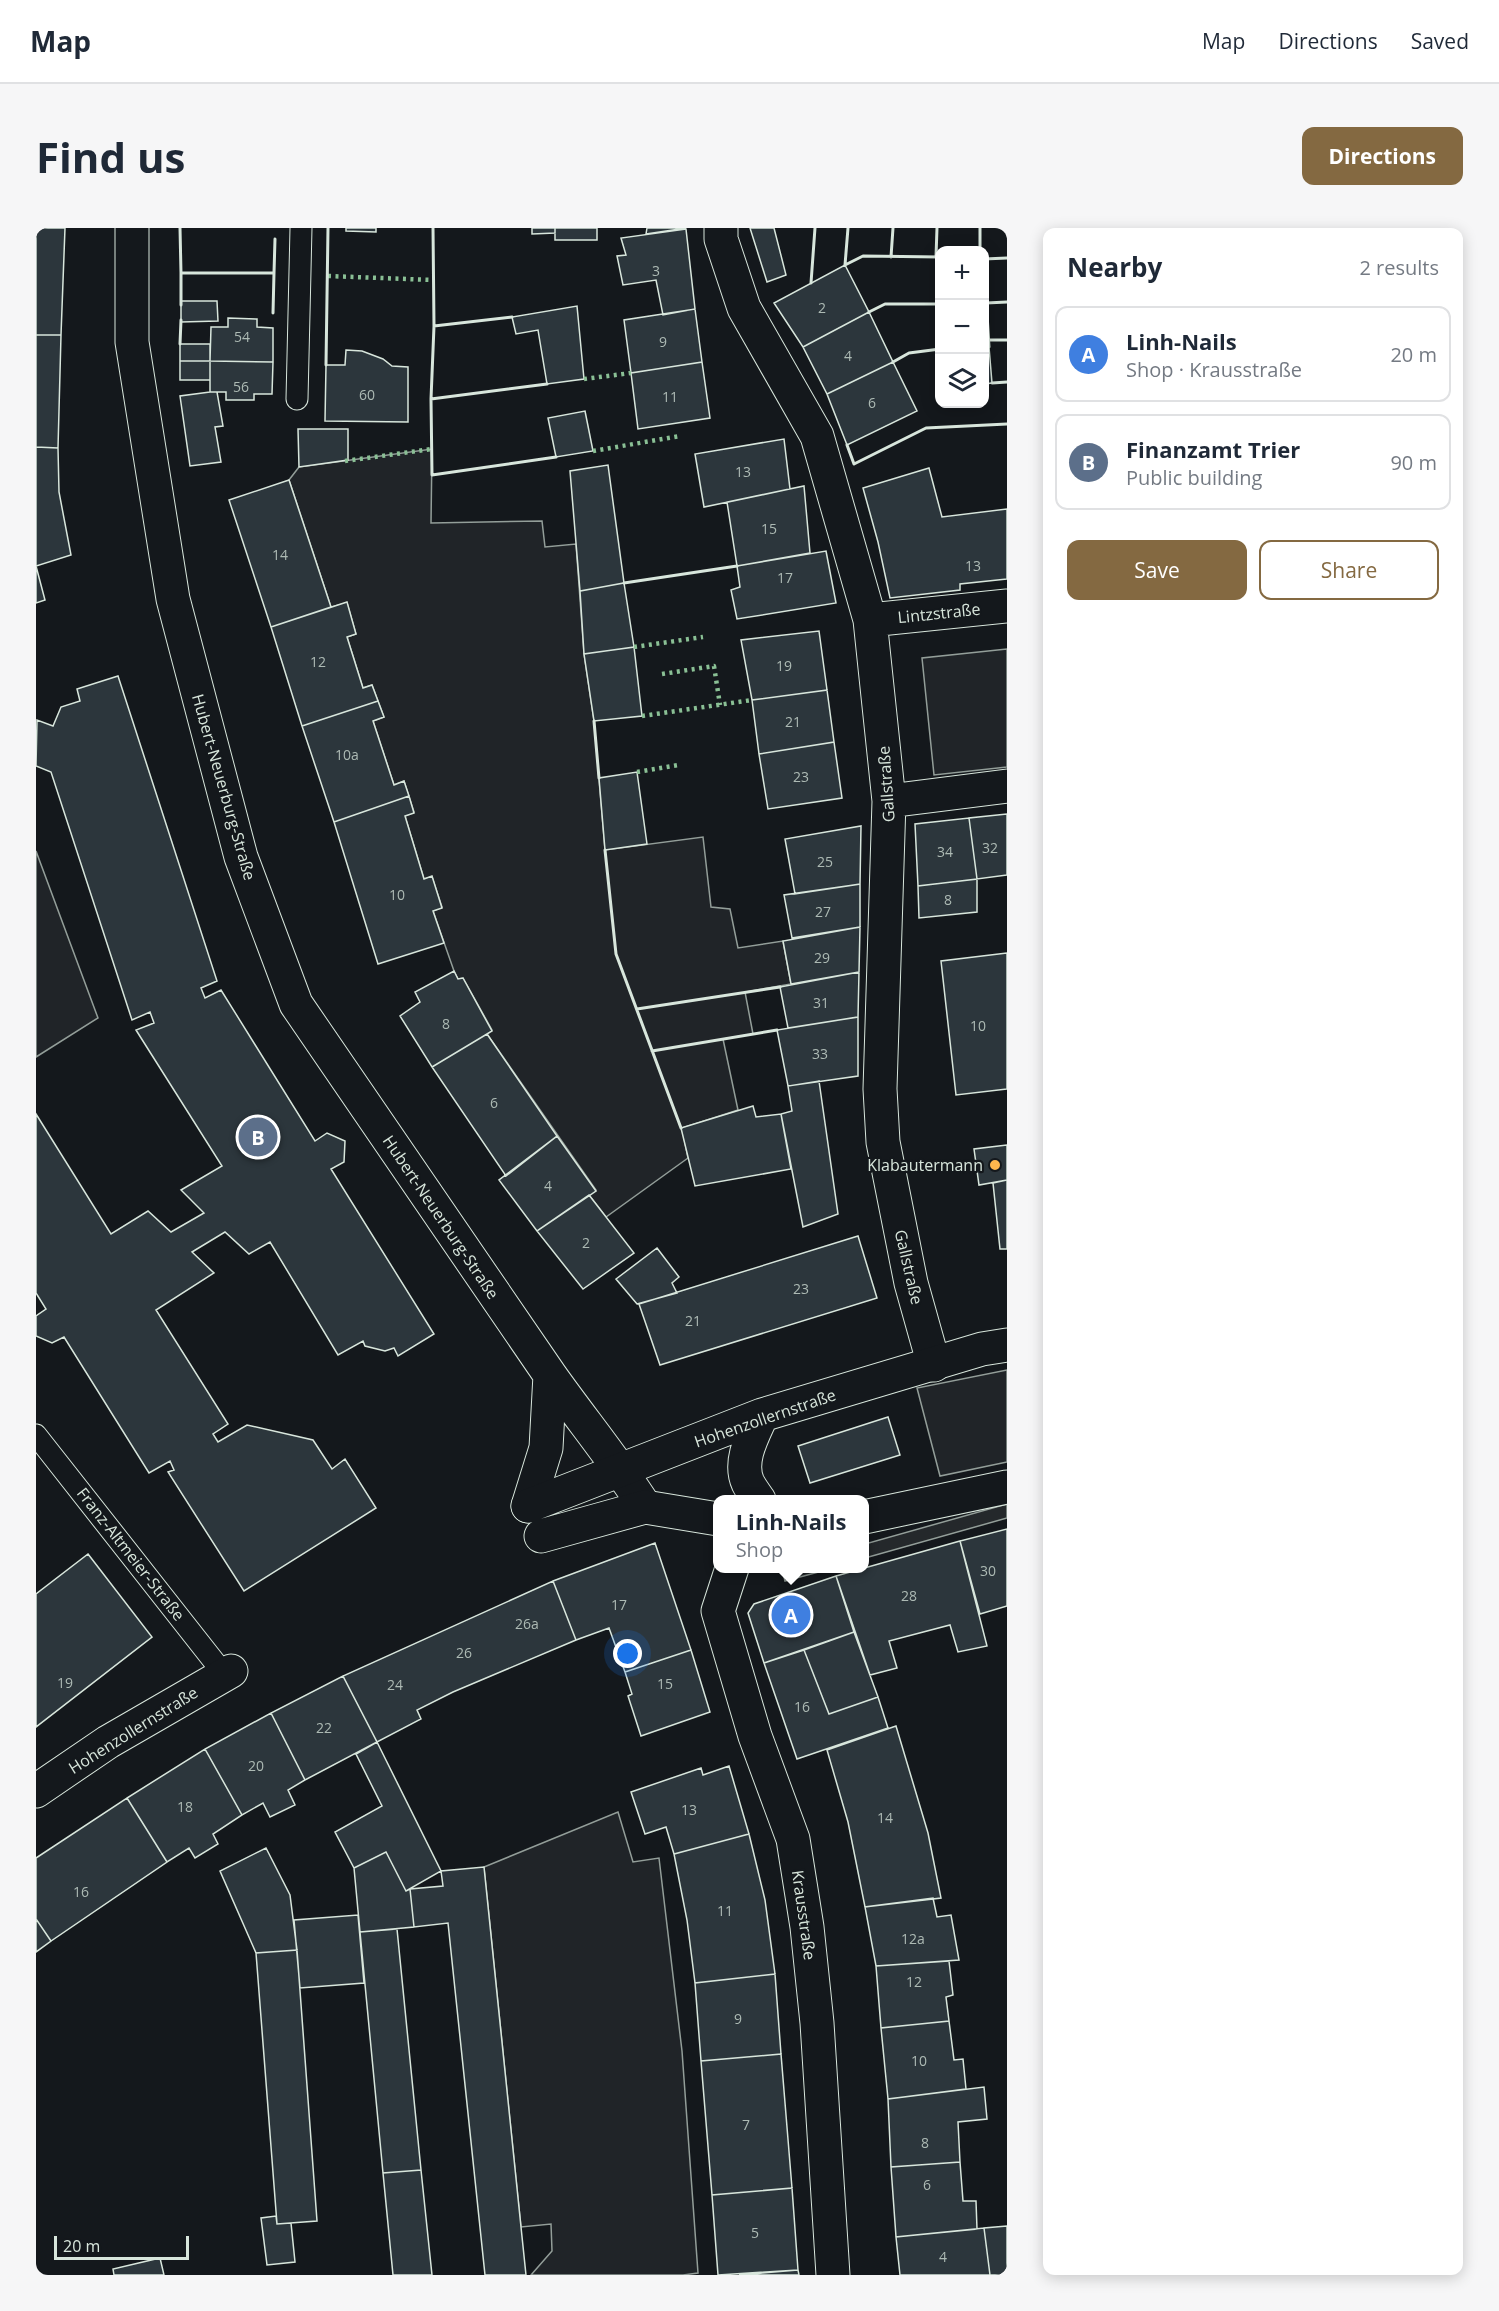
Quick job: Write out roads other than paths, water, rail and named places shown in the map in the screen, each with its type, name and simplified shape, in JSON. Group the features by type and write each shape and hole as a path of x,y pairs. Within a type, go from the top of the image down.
{"street":[{"name":"Hubert-Neuerburg-Straße","path":"132,228 132,342 173,599 241,857 296,1004 550,1375 592,1435 621,1469 645,1507"},
{"name":"Gallstraße","path":"721,228 721,239 744,308 817,436 870,620 889,801 880,1089 883,1142 911,1283 933,1365"},
{"name":"Lintzstraße","path":"870,620 1007,606"},
{"path":"889,801 1007,786"},
{"name":"Hohenzollernstraße","path":"550,1375 546,1448 528,1506 762,1415 982,1349 1007,1345"},
{"path":"756,1495 747,1482 745,1463 751,1440 762,1415"},
{"path":"869,1516 1007,1486"},
{"path":"541,1536 645,1507 713,1518"},
{"name":"Krausstraße","path":"731,1573 718,1611 755,1736 793,1839 807,1927 817,2023 833,2275"},
{"name":"Hohenzollernstraße","path":"36,1791 108,1742 227,1672"}],"lane":[{"path":"297,399 301,228"},
{"name":"Franz-Altmeier-Straße","path":"36,1435 227,1672"}],"place":[{"name":"Finanzamt Trier","path":"258,1137"},
{"name":"Klabautermann","path":"995,1165"},
{"name":"Linh-Nails","path":"791,1615"}]}
